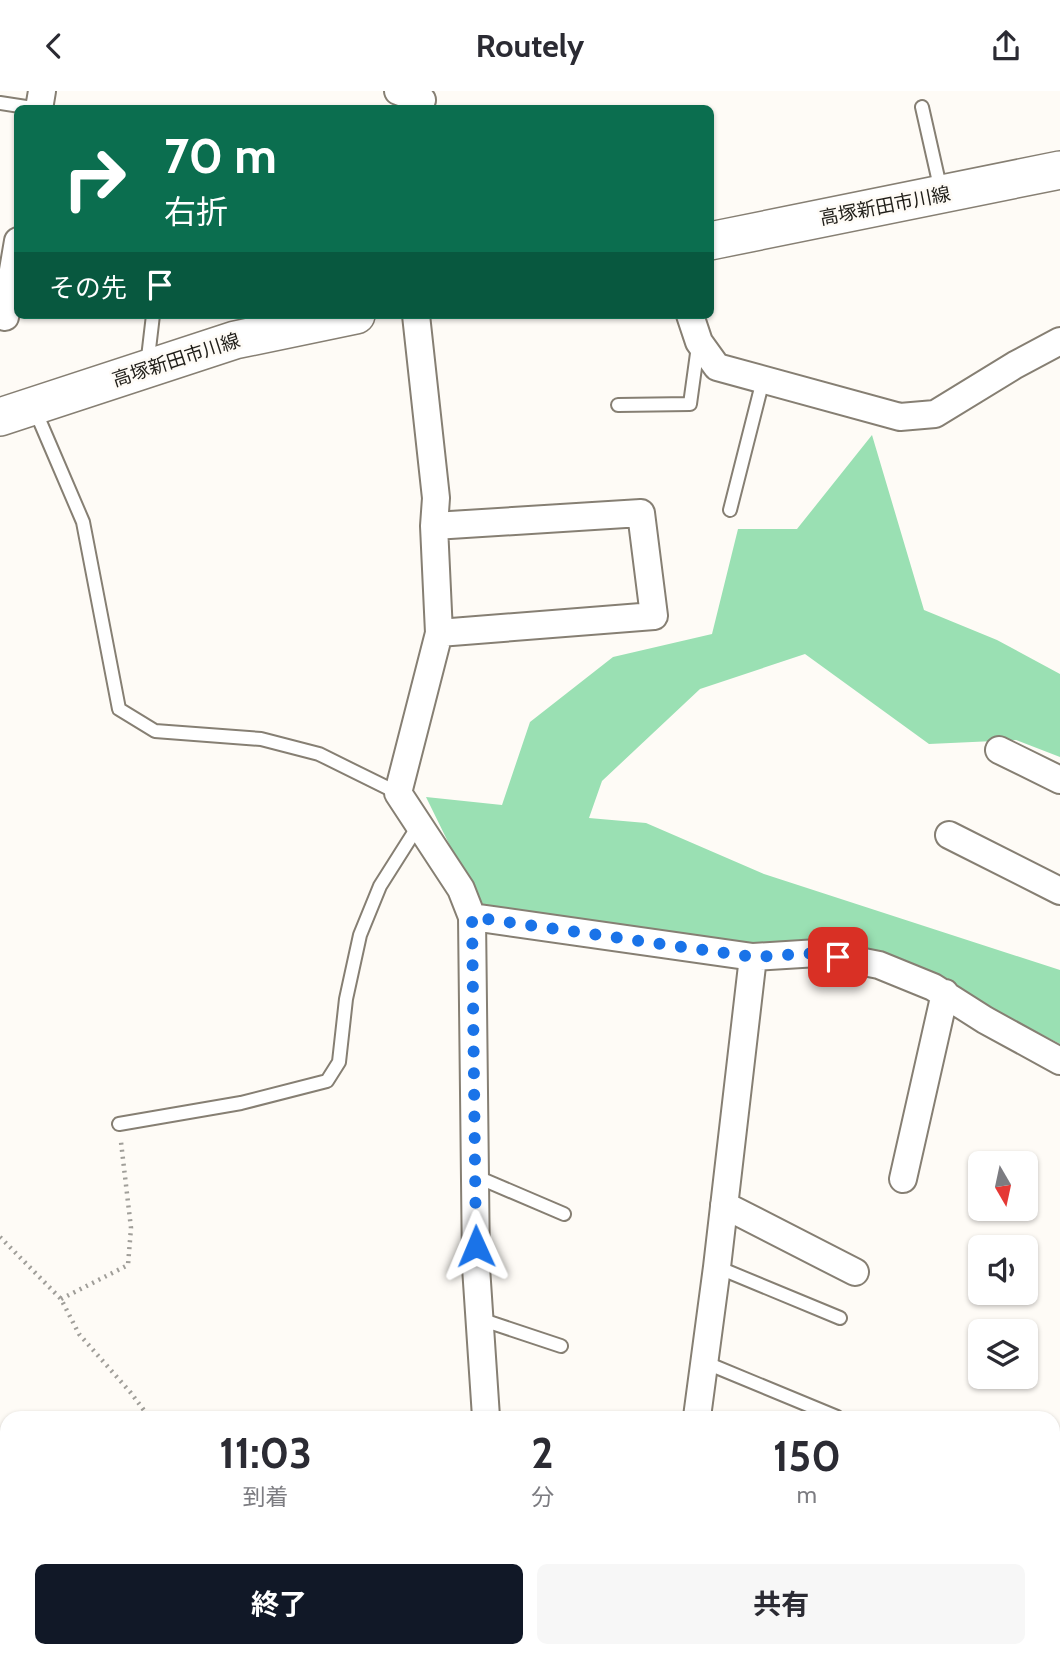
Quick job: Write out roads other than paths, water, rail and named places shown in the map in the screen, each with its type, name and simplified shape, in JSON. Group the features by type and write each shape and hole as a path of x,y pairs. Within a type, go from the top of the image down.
{"main road":[{"name":"高塚新田市川線","path":"714,240 1060,170"},
{"name":"高塚新田市川線","path":"17,412 236,340 337,319"}],"street":[{"path":"5,317 14,264"},
{"path":"416,319 436,498 434,526 439,633 398,793 461,889 472,917 477,1267 486,1411"},
{"path":"691,319 699,342 716,367 900,417 935,414 1060,341"},
{"path":"434,526 641,513 654,616 439,633"},
{"path":"999,750 1060,780"},
{"path":"948,835 1060,891"},
{"path":"472,917 753,957 818,953 879,965 944,993 985,1020 1060,1061"},
{"path":"698,1411 753,957"},
{"path":"903,1179 944,993"},
{"path":"724,1205 855,1272"}],"lane":[{"path":"922,107 942,194"},
{"path":"146,370 152,319"},
{"path":"618,405 690,404 699,342"},
{"path":"730,510 762,380"},
{"path":"17,412 83,522 119,709 155,731 261,739 319,754 398,793"},
{"path":"119,1124 241,1103 327,1081 339,1062 346,999 360,935 380,885 418,827"},
{"path":"475,1176 564,1214"},
{"path":"717,1267 841,1318"},
{"path":"480,1319 561,1346"},
{"path":"704,1363 822,1411"}]}
